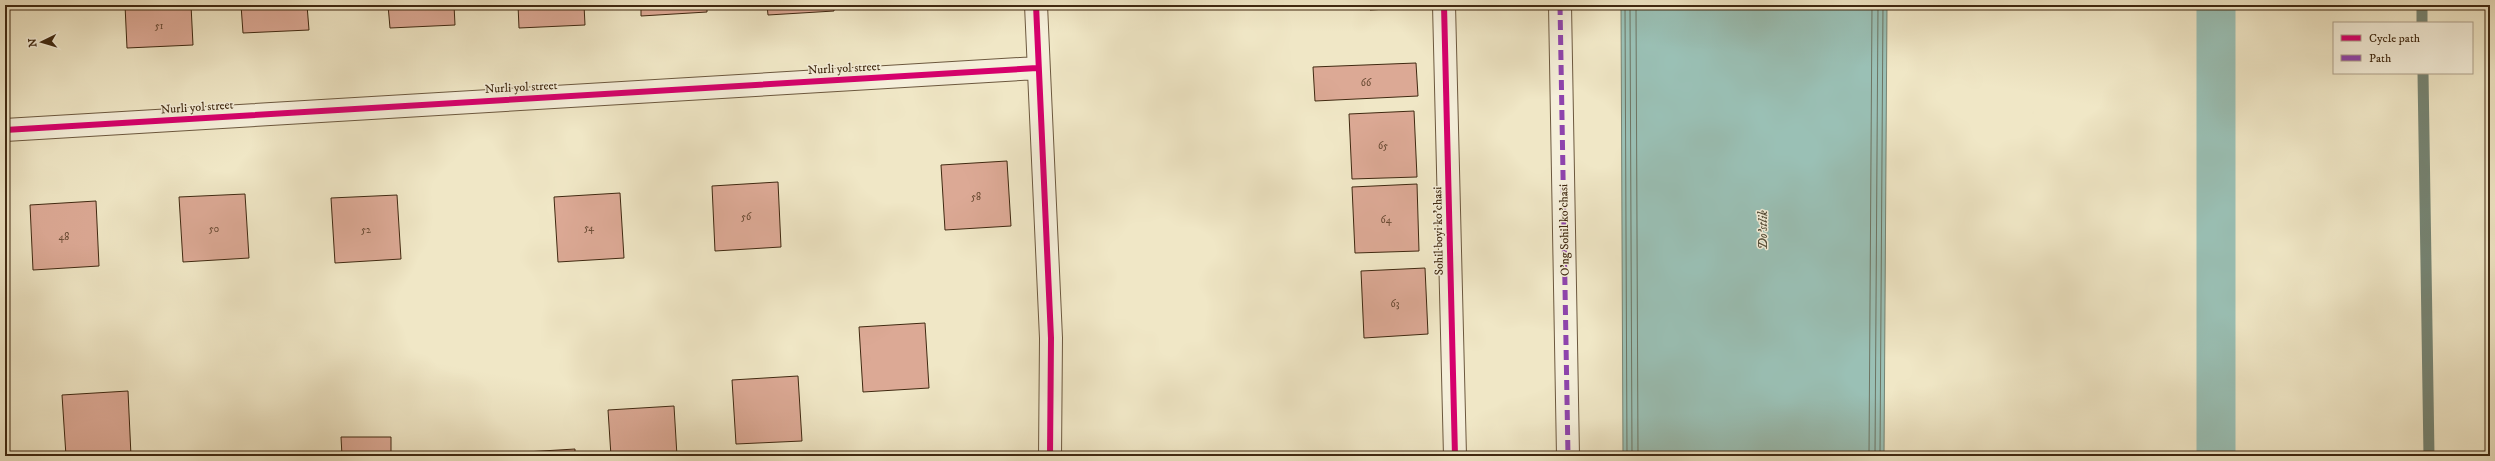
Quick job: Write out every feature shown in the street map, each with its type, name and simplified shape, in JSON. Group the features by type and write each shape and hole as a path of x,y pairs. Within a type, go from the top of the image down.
{"street":[{"path":"1036,5 1051,338 1050,456"},
{"name":"Sohil boyi ko'chasi","path":"1444,5 1455,456"},
{"name":"O'ng Sohil ko'chasi","path":"1560,5 1568,456"},
{"name":"Nurli yol street","path":"5,130 1038,68"}],"water":[{"name":"Do'stlik","path":"1621,5 1887,5 1884,456 1623,456"}],"building":[{"path":"125,5 191,5 193,45 127,48"},
{"path":"241,5 307,5 309,30 243,33"},
{"path":"388,5 454,5 455,25 390,28"},
{"path":"518,5 584,5 585,25 519,28"},
{"path":"641,5 707,5 707,12 641,16"},
{"path":"767,5 834,5 834,11 768,15"},
{"path":"1370,5 1421,5 1421,7 1370,10"},
{"path":"1416,63 1418,96 1315,101 1313,67"},
{"path":"1414,111 1417,177 1352,179 1349,114"},
{"path":"1007,161 1011,226 945,230 941,165"},
{"path":"778,182 781,247 715,251 712,186"},
{"path":"1417,184 1419,251 1355,253 1352,187"},
{"path":"620,193 624,258 558,262 554,197"},
{"path":"245,194 249,258 183,262 179,197"},
{"path":"397,195 401,259 335,263 331,198"},
{"path":"96,201 99,266 33,270 30,205"},
{"path":"1425,268 1428,334 1364,338 1361,271"},
{"path":"925,323 929,388 863,392 859,327"},
{"path":"798,376 802,441 736,444 732,380"},
{"path":"128,391 131,456 66,456 62,395"},
{"path":"674,406 677,456 611,456 608,410"},
{"path":"341,437 391,437 391,456 342,456"},
{"path":"575,449 575,456 509,456 509,453"}],"waterway":[{"path":"2216,5 2216,456"},
{"path":"2422,5 2422,22"},
{"path":"2423,74 2429,456"}],"marked path":[{"path":"1560,5 1568,456"}],"cycle path":[{"path":"1036,5 1051,338 1050,456"},
{"path":"1444,5 1455,456"},
{"path":"5,130 1037,68"}]}
